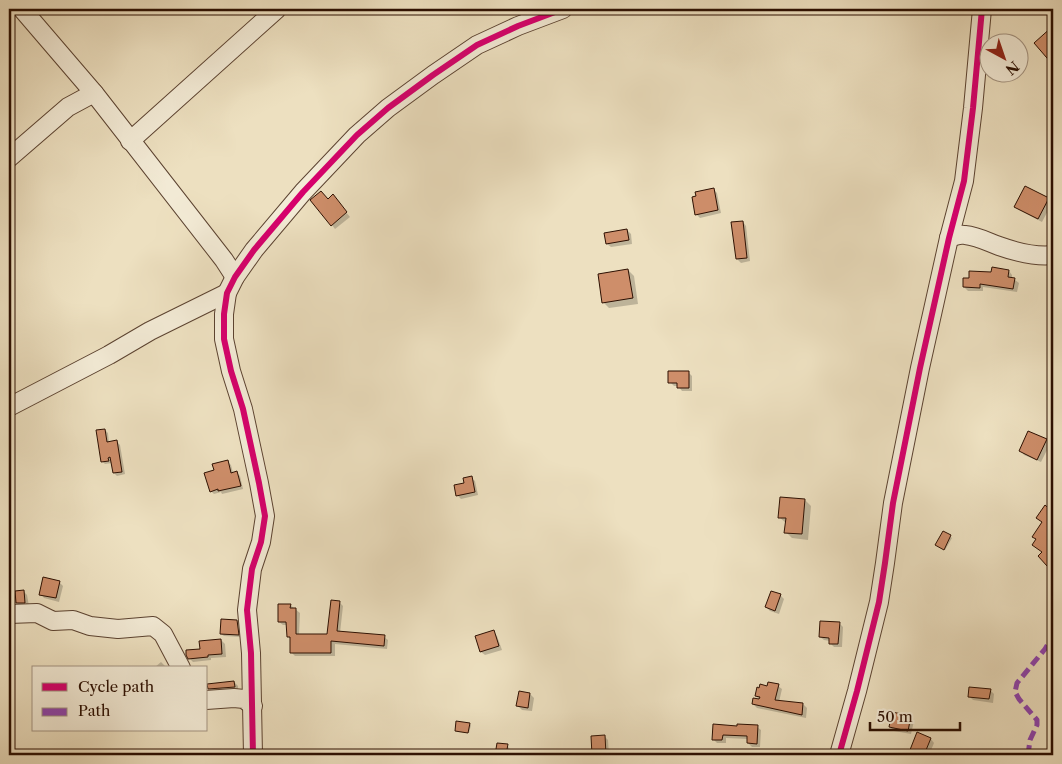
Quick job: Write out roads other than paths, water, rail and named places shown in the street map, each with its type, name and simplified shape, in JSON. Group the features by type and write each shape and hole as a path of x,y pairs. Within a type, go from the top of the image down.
{"street":[{"path":"22,9 122,128 130,141 224,260 235,277"},
{"path":"130,141 276,9"},
{"path":"253,755 252,653 247,610 252,569 260,542 264,516 259,483 243,410 231,372 224,339 224,314 227,293 235,277 254,250 303,192 357,135 388,108 477,45 518,26 563,9"},
{"path":"839,755 879,602 893,503 920,368 964,181 982,9"},
{"path":"9,158 68,107 94,93"},
{"path":"950,238 963,234 976,236 998,246 1020,252 1045,256 1053,255"},
{"path":"9,407 94,363 150,331 227,293"},
{"path":"9,614 37,613 53,621 73,620 90,626 118,629 153,626 163,634 180,666"},
{"path":"208,700 244,699 253,706"}]}
